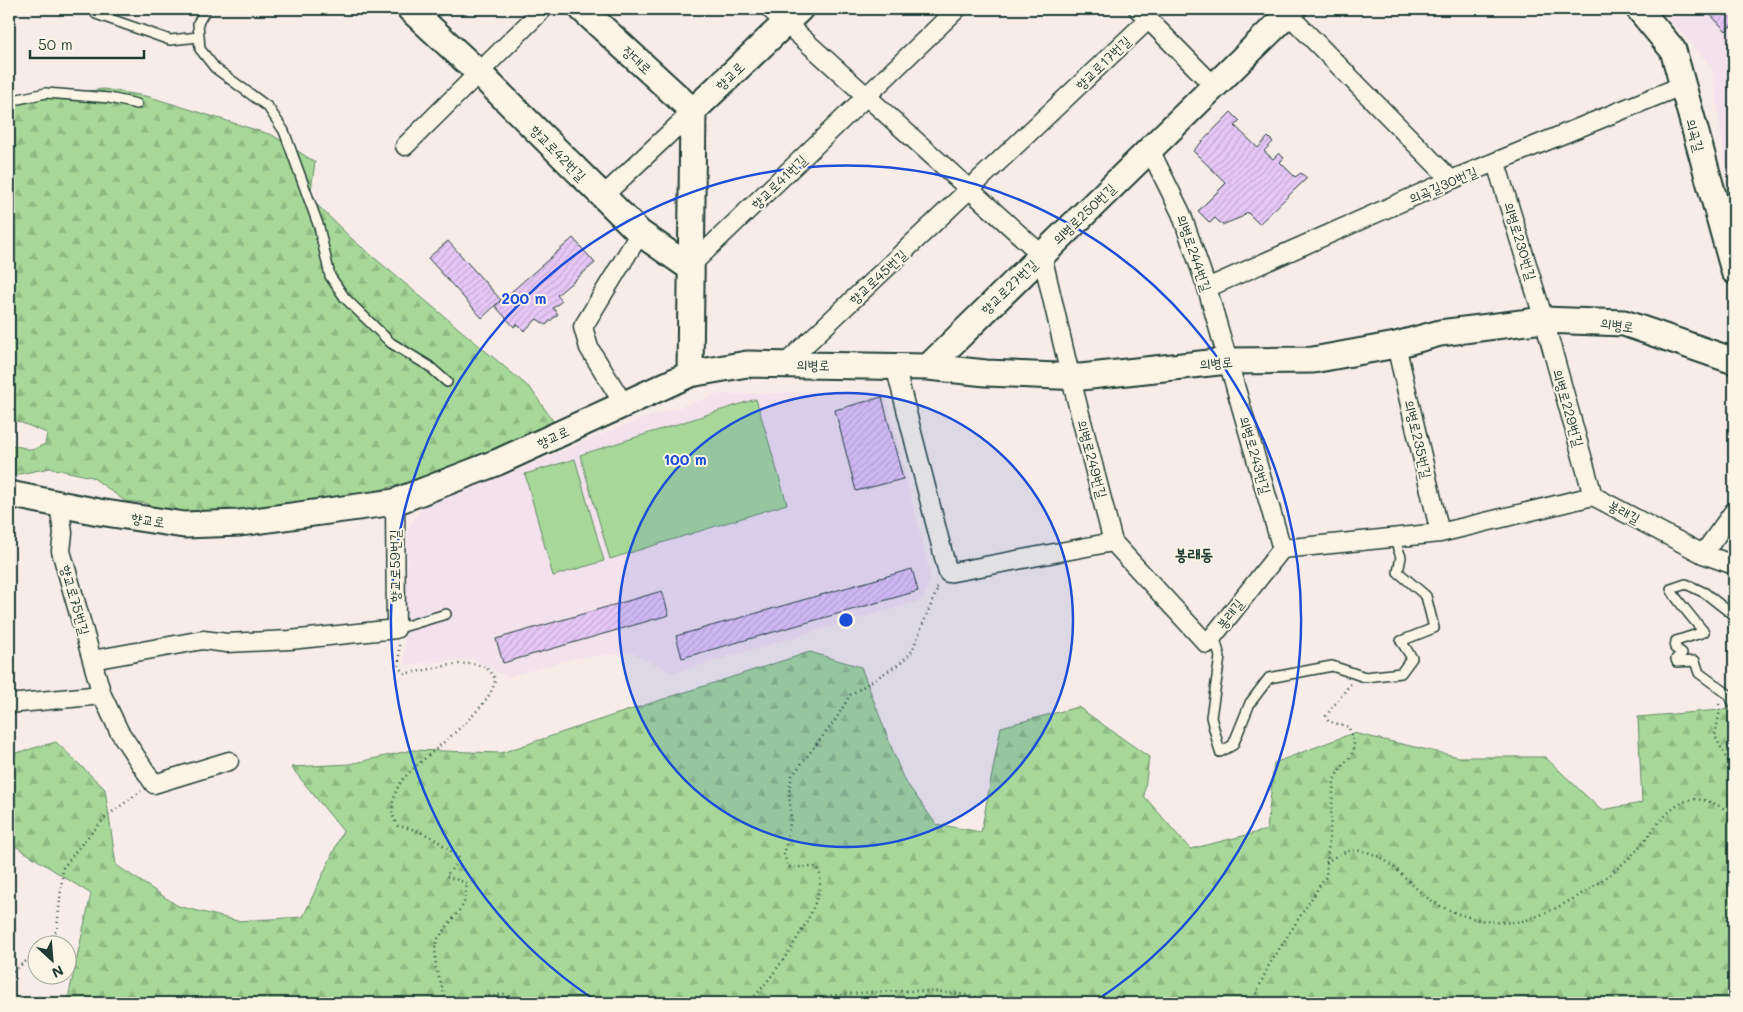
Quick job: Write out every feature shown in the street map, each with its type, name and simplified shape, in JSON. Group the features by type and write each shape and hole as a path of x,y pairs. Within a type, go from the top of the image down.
{"street":[{"name":"향교로42번길","path":"410,9 478,72 640,233 690,267"},
{"path":"405,146 543,9"},
{"name":"장대로","path":"582,9 693,111"},
{"path":"868,97 956,9"},
{"name":"의곡길","path":"1639,9 1673,50 1681,86 1734,271"},
{"path":"1288,10 1451,180"},
{"name":"의병로250번길","path":"1070,375 1042,255 1150,150 1288,10"},
{"name":"향교로","path":"693,111 785,13"},
{"name":"향교로27번길","path":"785,13 868,97 1042,255 928,367"},
{"name":"향교로17번길","path":"971,190 1058,106 1143,14 1213,85"},
{"name":"의곡길30번길","path":"1207,288 1451,180 1681,86"},
{"name":"향교로41번길","path":"690,267 868,97"},
{"path":"602,197 693,111"},
{"path":"690,374 693,111"},
{"name":"의병로244번길","path":"1150,150 1181,213 1207,288 1228,361"},
{"name":"의병로230번길","path":"1496,163 1544,320"},
{"name":"향교로45번길","path":"785,364 971,190"},
{"path":"623,403 588,348 583,327 640,233"},
{"name":"의병로","path":"690,374 747,364 785,364 928,367 986,373 1070,375 1081,377 1228,361 1313,360 1396,345 1440,333 1544,320 1624,323 1734,361"},
{"name":"의병로229번길","path":"1544,320 1593,496"},
{"name":"의병로235번길","path":"1396,345 1440,533"},
{"name":"의병로243번길","path":"1228,361 1282,549"},
{"path":"895,366 948,573 1114,542"},
{"name":"향교로","path":"9,494 59,502 99,512 184,525 240,523 395,502 498,462 553,438 623,403 690,374"},
{"name":"의병로249번길","path":"1070,375 1114,542"},
{"name":"봉래길","path":"1114,542 1207,644 1282,549 1440,533 1593,496 1703,554 1734,565"},
{"name":"향교로75번길","path":"59,502 63,533 61,551 102,695 119,731 154,784"},
{"name":"향교로59번길","path":"395,502 397,629"},
{"path":"1703,554 1734,510"},
{"path":"92,660 203,640 227,643 290,640 397,629"},
{"path":"9,704 102,695"},
{"path":"154,784 230,761"}],"lane":[{"path":"206,9 198,22 200,49 215,68 268,108 284,131 319,227 330,276 345,298 390,344 429,366 447,382"},
{"path":"96,14 170,40 199,36"},
{"path":"9,101 46,93 109,98 137,104"},
{"path":"1214,635 1220,657 1211,717 1220,752 1232,745 1250,703 1269,678 1332,666 1356,676 1365,677 1400,673 1412,658 1401,642 1434,628 1426,596 1398,572 1401,557 1394,538"},
{"path":"1734,613 1728,611 1706,593 1686,584 1671,589 1671,593 1685,607 1704,632 1676,642 1675,648 1682,653 1676,659 1677,662 1696,661 1699,673 1728,694 1734,704"},
{"path":"397,629 446,614"}],"path":[{"path":"748,1003 802,933 820,885 821,876 817,867 792,868 788,867 784,861 784,850 791,818 790,788 792,776 836,719 850,695 899,664 911,653 938,588 933,590"},
{"path":"397,629 398,663 401,672 410,673 476,663 489,669 495,680 490,693 460,729 404,778 396,792 392,811 392,820 398,826 418,829 447,847 460,859 446,876 466,883 464,904 437,940 434,949 436,968 446,1003"},
{"path":"1252,1003 1269,965 1323,882 1328,867 1326,862 1329,857 1336,771 1352,753 1354,746 1349,727 1328,721 1326,716 1356,676"},
{"path":"1718,686 1720,710 1715,736 1734,774"},
{"path":"54,934 57,930 63,868 108,815 154,784"},
{"path":"1326,862 1349,851 1368,852 1391,865 1429,899 1476,920 1505,923 1526,920 1552,908 1582,893 1613,873 1654,832 1671,809 1690,800 1707,801 1734,816"},
{"path":"9,974 28,960"},
{"path":"807,1003 819,996 884,991 936,991 981,997 998,1003"},
{"path":"465,1003 473,999 504,994 527,1003"}],"shaded area":[{"path":"1660,9 1734,9 1734,207 1729,192 1712,67"},
{"path":"885,391 931,577 923,600 673,673 632,653 575,658 507,677 473,659 404,665 408,528 423,506 516,471 616,428 719,394"}],"green space":[{"path":"104,89 150,97 272,135 315,162 310,198 353,240 531,389 553,421 520,443 470,458 417,480 357,496 251,512 167,516 145,503 125,501 92,477 50,468 9,476 9,444 32,450 45,444 47,433 9,418 9,107 65,94"},
{"path":"756,399 787,504 610,559 580,455"},
{"path":"575,459 604,561 553,576 525,474"},
{"path":"810,652 861,667 903,778 936,824 981,832 1001,727 1078,707 1149,757 1144,796 1190,849 1267,830 1274,763 1353,733 1459,757 1545,757 1601,810 1642,803 1638,717 1732,709 1734,710 1734,1003 67,1003 71,984 78,984 78,953 91,894 9,842 9,755 56,742 105,789 116,865 178,906 238,921 303,917 343,831 291,767 350,764 412,750 501,753"}],"building":[{"path":"1705,9 1734,9 1734,23 1726,31"},
{"path":"1231,112 1240,121 1235,126 1258,148 1268,137 1273,142 1264,151 1273,159 1279,153 1284,158 1280,162 1295,177 1301,173 1307,178 1259,224 1247,212 1242,217 1222,225 1215,218 1210,223 1198,211 1226,183 1193,151"},
{"path":"573,238 595,263 557,295 562,301 553,308 558,314 546,325 537,319 524,331 517,324 514,327 495,306"},
{"path":"448,241 501,300 482,318 428,258"},
{"path":"882,397 903,479 856,491 835,410"},
{"path":"912,569 918,591 682,658 676,636"},
{"path":"662,591 669,615 503,663 496,639"}],"district":[{"name":"봉래동","path":"1194,554"}]}
